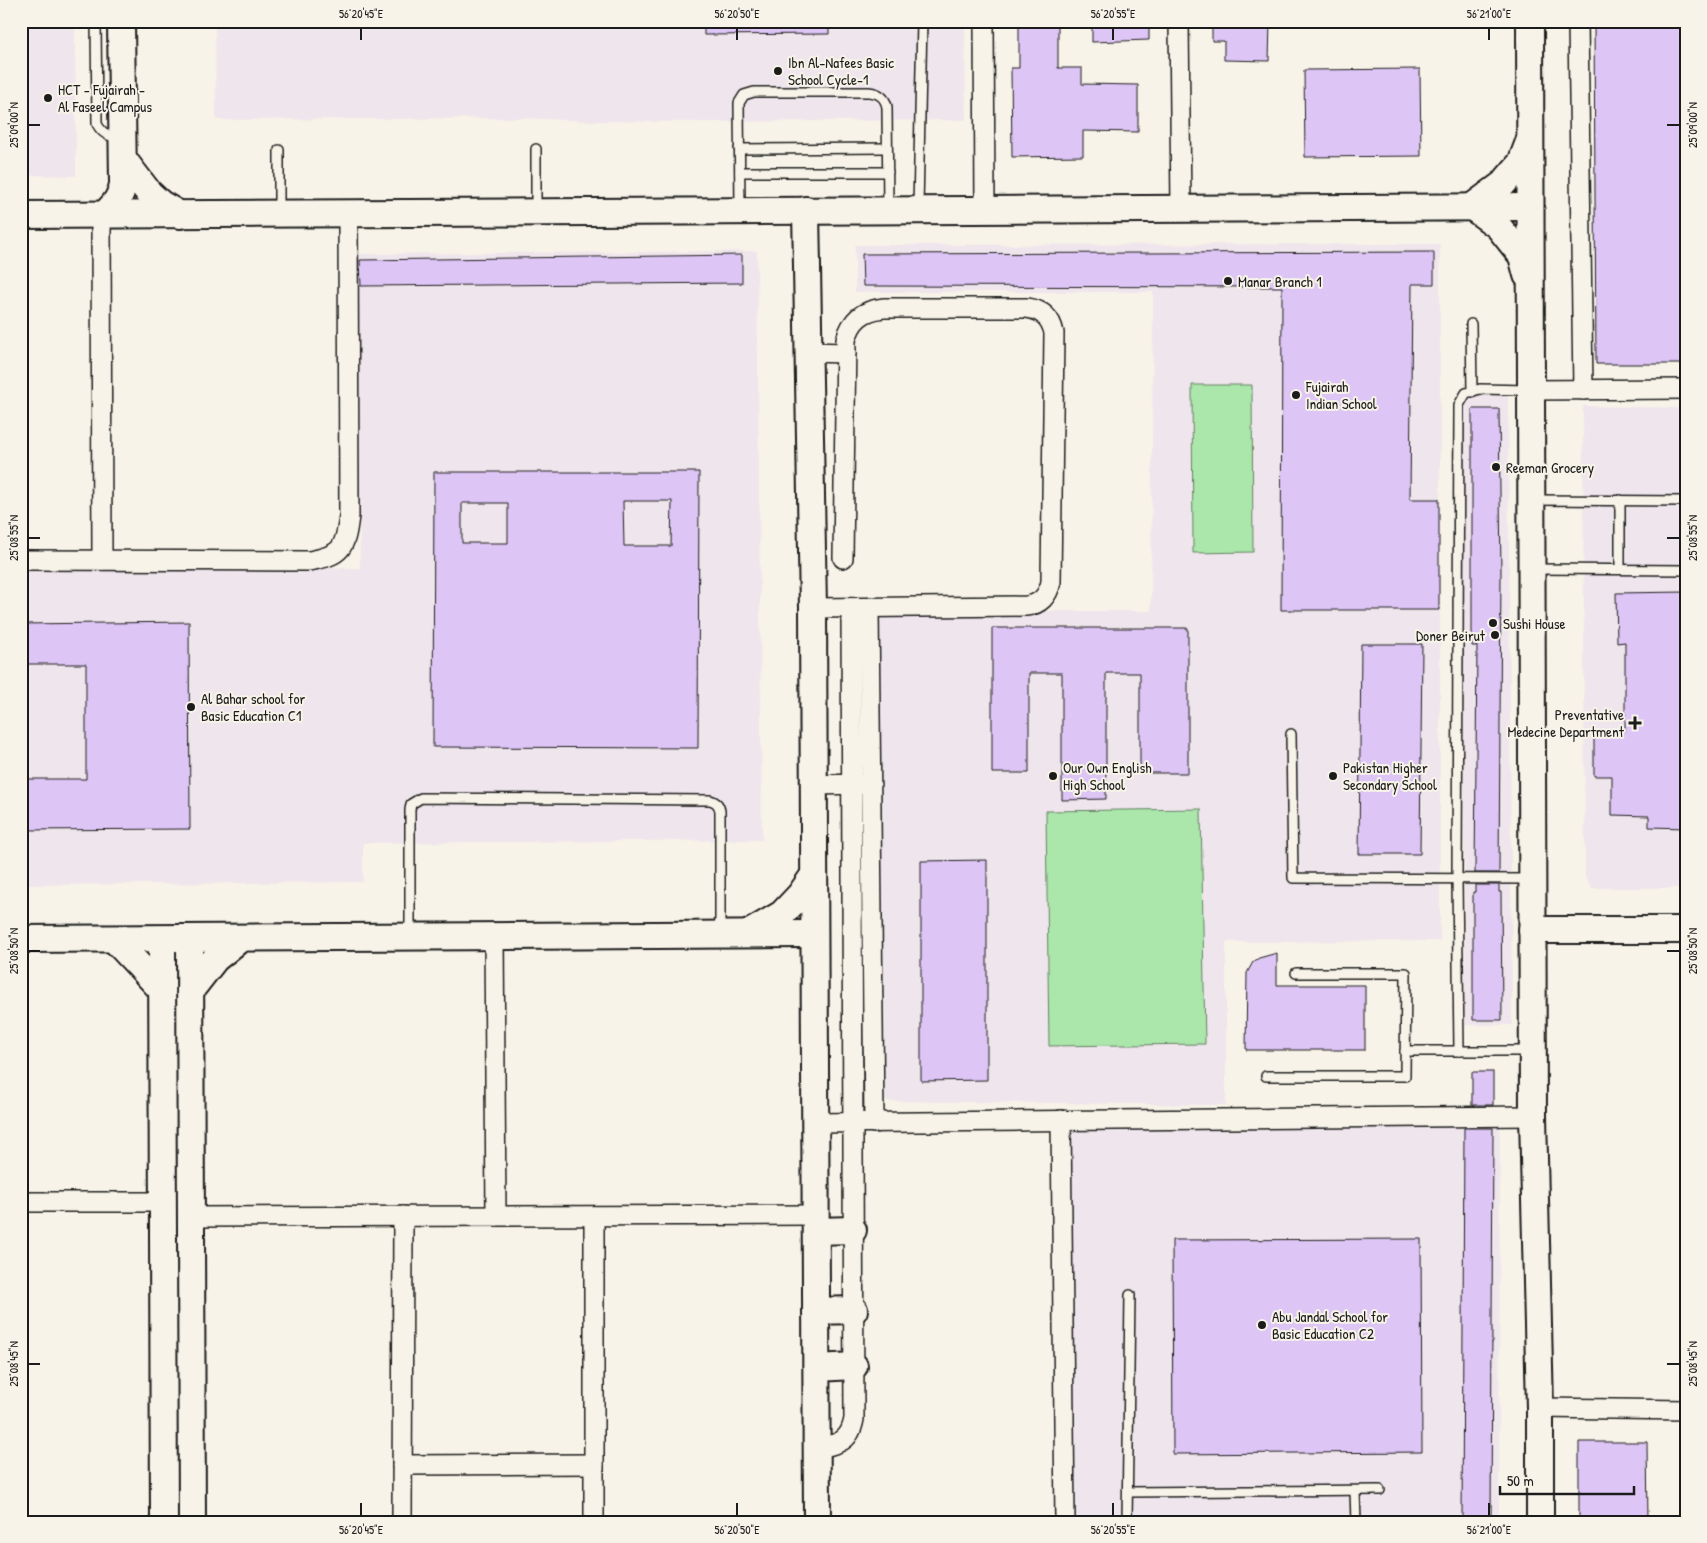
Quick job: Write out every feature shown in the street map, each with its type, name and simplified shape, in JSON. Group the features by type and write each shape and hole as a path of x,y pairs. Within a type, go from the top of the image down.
{"street":[{"path":"102,560 103,214 122,194 123,184 121,21"},
{"path":"984,21 985,209"},
{"path":"1179,21 1181,208"},
{"path":"1530,21 1533,1116 1540,1408 1540,1522"},
{"path":"1578,21 1583,390"},
{"path":"1472,206 1503,184 1521,163 1530,139"},
{"path":"123,148 155,198 161,204 180,214"},
{"path":"1472,206 1498,226 1522,256 1531,288"},
{"path":"21,215 1530,207"},
{"path":"806,210 812,608 817,1522"},
{"path":"21,560 309,561 330,557 335,554 342,544 349,516 348,213"},
{"path":"812,608 1026,606 1038,603 1047,595 1051,582 1054,333 1045,315 1034,309 884,308 873,309 863,313 854,320 848,329 846,340 843,558"},
{"path":"808,352 846,354"},
{"path":"1531,390 1686,390"},
{"path":"860,608 870,784 874,1123"},
{"path":"817,1448 842,1441 853,1428 854,1419 852,784 860,608"},
{"path":"813,784 870,784"},
{"path":"748,934 782,914 800,895 814,875"},
{"path":"1532,930 1686,930"},
{"path":"748,934 789,946 808,964 814,991"},
{"path":"21,939 190,940 494,935 814,934"},
{"path":"494,935 496,1216"},
{"path":"190,991 215,959 241,938"},
{"path":"114,939 162,990"},
{"path":"162,939 164,1522"},
{"path":"190,940 192,1522"},
{"path":"815,1123 1533,1116"},
{"path":"1061,1120 1065,1522"},
{"path":"21,1202 163,1202"},
{"path":"402,1522 403,1216"},
{"path":"191,1217 594,1216 816,1223 853,1230"},
{"path":"594,1216 594,1522"},
{"path":"816,1311 854,1310"},
{"path":"817,1368 854,1366"},
{"path":"1540,1408 1686,1410"},
{"path":"402,1465 594,1464"}],"lane":[{"path":"96,21 97,124 102,132 123,148"},
{"path":"918,210 922,21"},
{"path":"740,211 739,103 744,95 754,92 869,92 879,94 887,108 888,210"},
{"path":"536,148 536,212"},
{"path":"739,149 887,148"},
{"path":"279,150 279,214"},
{"path":"740,172 888,172"},
{"path":"1471,324 1472,392"},
{"path":"1459,1051 1457,879 1459,405 1466,393 1480,390 1531,390"},
{"path":"1531,500 1686,501"},
{"path":"1620,500 1620,570"},
{"path":"1531,568 1686,570"},
{"path":"1291,734 1293,878 1532,879"},
{"path":"410,936 410,810 411,804 421,798 710,800 715,802 719,805 720,811 720,934"},
{"path":"1266,1076 1405,1076 1406,973 1296,972"},
{"path":"1405,1051 1533,1051"},
{"path":"1127,1522 1130,1295"},
{"path":"1128,1492 1380,1490"},
{"path":"1355,1491 1356,1522"}],"shaded area":[{"name":"HCT - Fujairah - Al Faseel Campus","path":"21,21 75,21 76,176 21,175"},
{"path":"215,21 965,21 966,120 707,122 590,121 521,118 216,120"},
{"path":"1440,244 1440,941 1226,942 1226,1105 880,1101 880,611 1151,611 1153,292 855,292 855,245"},
{"path":"757,251 762,840 363,843 363,882 21,885 21,570 360,568 357,254"},
{"path":"1508,393 1512,1025 1465,1025 1463,394"},
{"name":"Preventative Medecine Department","path":"1583,406 1686,408 1686,888 1592,888 1585,878"},
{"name":"Abu Jandal School for Basic Education C2","path":"1454,1118 1500,1118 1499,1522 1071,1522 1069,1128 1452,1127"}],"green space":[{"path":"1192,385 1252,385 1253,552 1193,553"},
{"path":"1201,809 1205,1044 1049,1046 1046,811"}],"building":[{"path":"704,21 829,21 829,34 704,35"},
{"path":"1019,21 1058,21 1058,68 1082,68 1082,84 1138,85 1138,132 1083,131 1083,156 1012,157 1011,68 1019,68"},
{"path":"1092,21 1149,21 1149,40 1092,42"},
{"path":"1212,21 1270,21 1269,61 1224,60 1224,41 1212,41"},
{"path":"1594,21 1686,21 1686,364 1596,364"},
{"path":"1420,69 1421,156 1305,157 1304,70"},
{"path":"1434,252 1434,284 1412,284 1410,499 1439,499 1439,610 1281,610 1282,287 863,286 862,254"},
{"path":"742,255 742,283 361,286 360,260"},
{"path":"1472,409 1499,409 1501,573 1499,873 1475,873 1477,646 1472,646"},
{"path":"434,472 699,472 698,748 433,747","holes":["623,501 672,501 671,546 624,546","462,503 508,503 508,543 462,543"]},
{"path":"1686,592 1686,828 1649,827 1649,816 1612,815 1612,776 1594,776 1594,731 1625,731 1625,642 1617,643 1616,593"},
{"path":"189,622 190,829 21,830 21,779 86,779 86,664 21,664 21,624"},
{"path":"992,628 1188,628 1188,773 1140,773 1140,673 1106,673 1106,799 1062,800 1062,673 1029,673 1029,773 992,773"},
{"path":"1361,644 1422,644 1420,854 1359,854"},
{"path":"987,860 987,1080 921,1081 921,861"},
{"path":"1475,885 1499,885 1499,892 1501,892 1502,1020 1473,1020 1473,892 1475,892"},
{"path":"1277,953 1277,985 1365,985 1365,1050 1246,1050 1247,973 1253,962 1259,958"},
{"path":"1472,1072 1493,1072 1493,1105 1472,1105"},
{"path":"1464,1128 1493,1128 1491,1522 1462,1522"},
{"path":"1421,1239 1422,1452 1173,1454 1172,1240"},
{"path":"1579,1442 1647,1442 1648,1522 1579,1522"}],"place":[{"name":"Ibn Al-Nafees Basic School Cycle-1","path":"778,71"},
{"name":"HCT - Fujairah - Al Faseel Campus","path":"48,98"},
{"name":"Manar Branch 1","path":"1228,281"},
{"name":"Fujairah Indian School","path":"1296,395"},
{"name":"Reeman Grocery","path":"1496,467"},
{"name":"Sushi House","path":"1493,623"},
{"name":"Doner Beirut","path":"1495,635"},
{"name":"Al Bahar school for Basic Education C1","path":"191,707"},
{"name":"Preventative Medecine Department","path":"1635,723"},
{"name":"Our Own English High School","path":"1053,776"},
{"name":"Pakistan Higher Secondary School","path":"1333,776"},
{"name":"Abu Jandal School for Basic Education C2","path":"1262,1325"}]}
